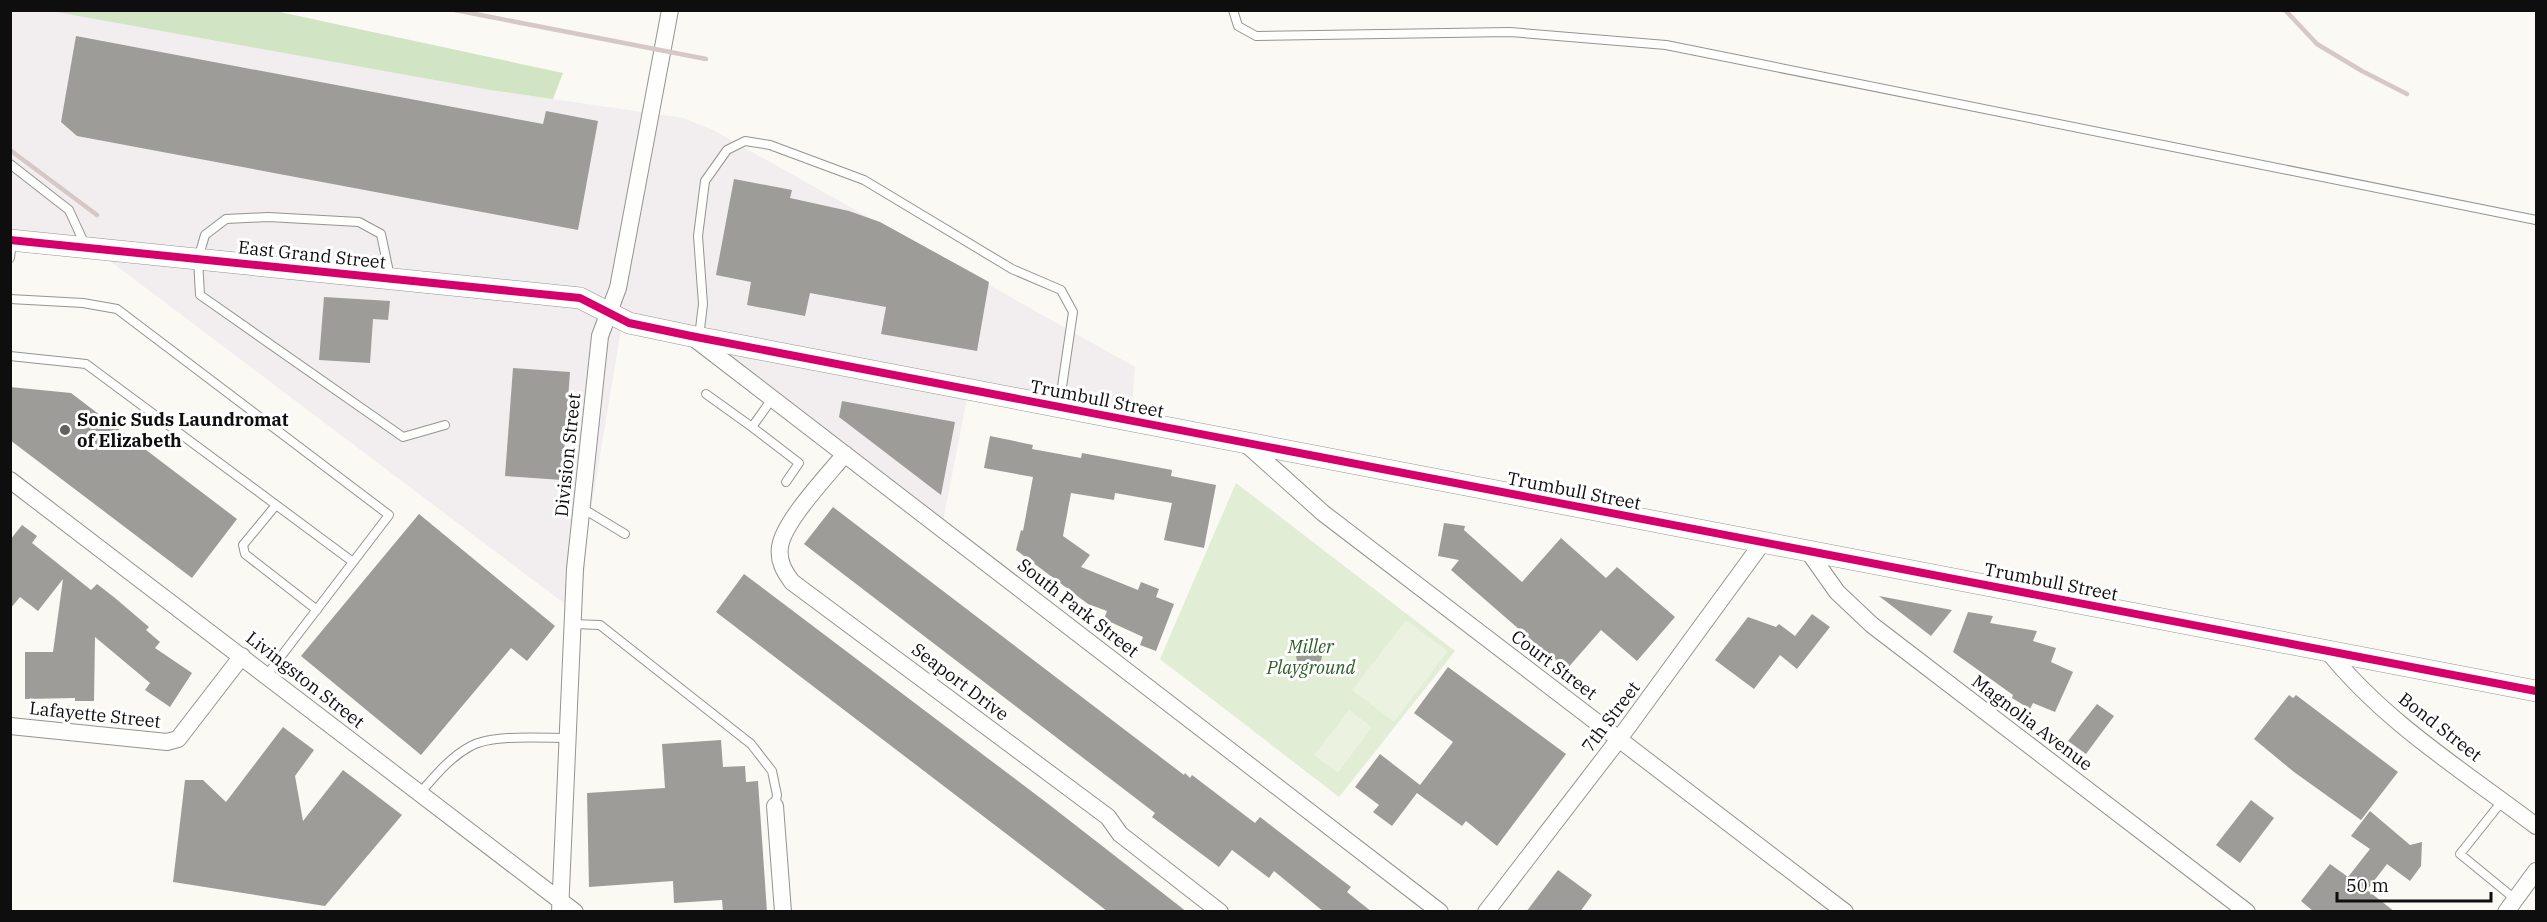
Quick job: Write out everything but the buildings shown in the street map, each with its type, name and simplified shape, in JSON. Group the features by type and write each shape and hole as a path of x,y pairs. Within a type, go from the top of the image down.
{"street":[{"name":"Division Street","path":"560,906 575,569 600,336 618,288 670,10"},
{"name":"East Grand Street","path":"11,246 86,249 198,259 580,298 608,312"},
{"name":"Trumbull Street","path":"608,312 629,323 695,337 2536,691"},
{"name":"South Park Street","path":"695,337 772,399 1440,912"},
{"name":"Court Street","path":"1245,443 1323,513 1845,912"},
{"name":"Seaport Drive","path":"844,454 785,529 779,548 782,567 792,582 1108,817 1120,834 1220,912"},
{"name":"Livingston Street","path":"10,480 420,793 560,906 575,912"},
{"name":"7th Street","path":"1486,912 1619,739 1763,542"},
{"name":"Magnolia Avenue","path":"1808,551 1837,592 1872,625 2247,912"},
{"name":"Bond Street","path":"2327,650 2349,677 2397,719 2536,826"},
{"name":"Lafayette Street","path":"10,726 167,742 178,739 242,656"},
{"path":"775,806 783,912"},
{"path":"2511,905 2536,871"}],"lane":[{"path":"1233,10 1238,26 1256,36 1510,32 1666,45 2536,219"},
{"path":"695,337 703,304 698,236 705,181 727,150 745,141 770,145 864,180 1012,269 1061,290 1073,312 1059,407"},
{"path":"10,164 69,210 86,249"},
{"path":"390,278 381,234 359,222 268,217 226,219 204,235 198,259 200,295 403,437 445,425"},
{"path":"10,299 83,303 117,309 389,515 266,676"},
{"path":"10,356 86,364 353,562"},
{"path":"706,394 799,463 786,482"},
{"path":"752,427 772,399"},
{"path":"276,505 243,545 245,554 317,610"},
{"path":"582,508 625,534"},
{"path":"573,624 600,625 751,744 772,771 777,795 775,806"},
{"path":"420,793 442,768 472,745 508,738 568,738"},
{"path":"2503,800 2460,854 2511,905"}],"shaded area":[{"path":"51,10 490,90 683,118 713,130 1135,367 1131,419 969,388 942,526 708,338 623,318 587,533 581,616 86,243 11,235 11,11"}],"green space":[{"path":"51,11 275,11 563,73 553,99 490,90"},
{"name":"Miller Playground","path":"1236,483 1455,651 1339,797 1160,659"},
{"path":"1406,620 1448,651 1394,722 1352,690"},
{"path":"1349,710 1372,727 1338,773 1314,755"}],"railway":[{"path":"455,10 706,59"},
{"path":"2285,10 2317,44 2407,94"},
{"path":"10,150 97,215"}],"cycle path":[{"path":"10,240 580,298 629,323 691,336 2536,691"}],"place":[{"name":"Sonic Suds Laundromat of Elizabeth","path":"65,430"}]}
